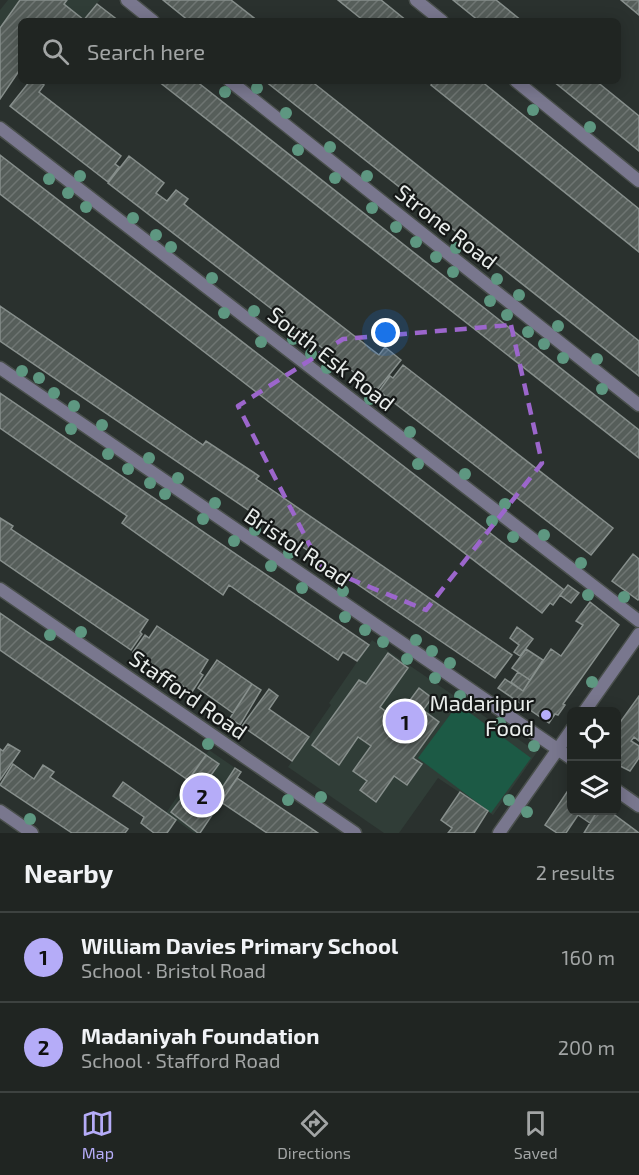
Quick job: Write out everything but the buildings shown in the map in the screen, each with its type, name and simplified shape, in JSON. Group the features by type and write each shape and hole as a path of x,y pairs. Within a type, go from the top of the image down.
{"street":[{"path":"127,0 149,18"},
{"path":"416,0 438,18"},
{"name":"Strone Road","path":"234,84 639,405"},
{"path":"520,84 639,181"},
{"name":"South Esk Road","path":"0,128 639,621"},
{"name":"Bristol Road","path":"0,368 567,756"},
{"name":"Stafford Road","path":"0,589 355,833"},
{"path":"587,707 639,634"},
{"path":"499,833 567,736"},
{"path":"621,793 639,806"},
{"path":"0,811 32,833"}],"highlighted area":[{"path":"511,325 542,463 426,610 321,567 238,406 343,339"}],"shaded area":[{"path":"8,0 100,0 85,18 18,18 18,72 0,99 0,10"},
{"path":"372,640 537,752 493,815 438,778 399,833 384,833 288,767"},
{"path":"209,750 241,772 200,833 194,833 166,813"}],"green space":[{"path":"458,704 531,758 491,813 418,758"}],"place":[{"name":"Madaripur Food","path":"546,715"},
{"name":"William Davies Primary School","path":"405,721"},
{"name":"Madaniyah Foundation","path":"202,795"}]}
